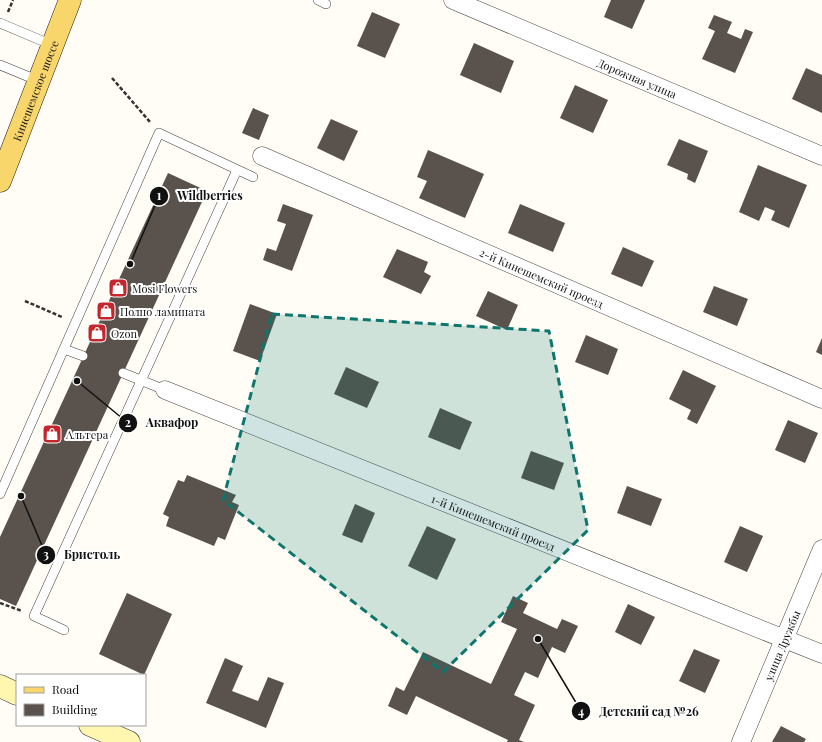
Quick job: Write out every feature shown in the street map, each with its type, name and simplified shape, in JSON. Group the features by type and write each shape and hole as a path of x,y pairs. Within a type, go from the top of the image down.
{"main road":[{"name":"Кинешемское шоссе","path":"0,181 70,0"},
{"path":"0,686 16,694"},
{"path":"92,726 129,742"}],"street":[{"name":"Дорожная улица","path":"453,0 822,156"},
{"name":"2-й Кинешемский проезд","path":"262,156 822,399"},
{"name":"1-й Кинешемский проезд","path":"165,390 822,654"},
{"name":"улица Дружбы","path":"741,742 822,549"}],"lane":[{"path":"0,23 52,45"},
{"path":"0,65 39,81"},
{"path":"0,494 159,133 253,177"},
{"path":"64,630 34,616 237,170"},
{"path":"64,349 83,356"},
{"path":"123,373 165,390"}],"path":[{"path":"112,78 159,133"},
{"path":"25,301 75,323"},
{"path":"0,603 34,616"}],"highlighted area":[{"path":"272,314 549,331 588,530 443,672 223,500"}],"building":[{"path":"611,0 645,0 632,29 604,17"},
{"path":"372,12 400,24 385,58 357,46"},
{"path":"714,15 732,22 727,33 741,39 745,29 753,32 735,73 702,59 715,31 708,28"},
{"path":"474,43 514,61 501,93 460,75"},
{"path":"806,68 822,75 822,113 792,99"},
{"path":"575,85 608,100 593,133 560,118"},
{"path":"253,108 269,115 259,140 242,133"},
{"path":"331,119 358,131 344,161 317,148"},
{"path":"679,139 708,151 695,183 687,179 688,174 667,165"},
{"path":"428,150 484,174 465,218 419,198 427,181 417,177"},
{"path":"758,165 807,185 789,228 771,220 775,211 765,207 759,221 739,212"},
{"path":"168,173 207,191 16,606 0,599 0,537"},
{"path":"283,204 313,215 292,271 263,260 267,248 276,251 286,224 277,221"},
{"path":"520,204 565,223 553,252 508,233"},
{"path":"623,247 654,261 642,287 611,274"},
{"path":"397,249 428,262 424,272 431,276 421,294 383,277"},
{"path":"714,286 748,299 737,326 703,312"},
{"path":"488,291 518,305 507,330 476,316"},
{"path":"250,304 277,314 260,361 233,351"},
{"path":"586,335 618,349 608,375 575,362"},
{"path":"822,338 822,355 816,352"},
{"path":"346,367 379,382 367,408 334,394"},
{"path":"683,370 716,386 697,424 687,419 691,410 669,399"},
{"path":"440,408 472,422 460,450 428,437"},
{"path":"788,420 818,433 805,463 775,450"},
{"path":"531,451 564,463 554,490 521,478"},
{"path":"187,475 236,495 232,502 239,505 225,540 218,537 214,546 166,526 169,517 163,514 178,480 184,482"},
{"path":"627,486 662,499 651,526 617,513"},
{"path":"355,504 375,513 362,543 342,535"},
{"path":"427,526 456,539 437,580 408,566"},
{"path":"740,526 763,536 747,572 724,562"},
{"path":"127,593 172,614 144,674 99,654"},
{"path":"513,596 528,603 523,613 557,629 562,619 578,626 565,653 552,647 538,678 525,672 514,695 535,705 519,740 524,742 507,742 508,740 416,696 407,715 388,706 396,687 404,691 423,652 491,684 517,629 501,622"},
{"path":"628,604 655,617 641,645 615,632"},
{"path":"694,649 720,660 705,693 679,681"},
{"path":"225,658 243,666 232,691 258,701 268,677 284,683 266,728 206,703"},
{"path":"781,726 806,739 804,742 772,742"}],"place":[{"name":"Wildberries","path":"130,264"},
{"name":"Mosi Flowers","path":"118,288"},
{"name":"Полно ламината","path":"106,311"},
{"name":"Ozon","path":"97,333"},
{"name":"Аквафор","path":"77,381"},
{"name":"Альтера","path":"52,434"},
{"name":"Бристоль","path":"21,496"},
{"name":"Детский сад №26","path":"538,639"}]}
